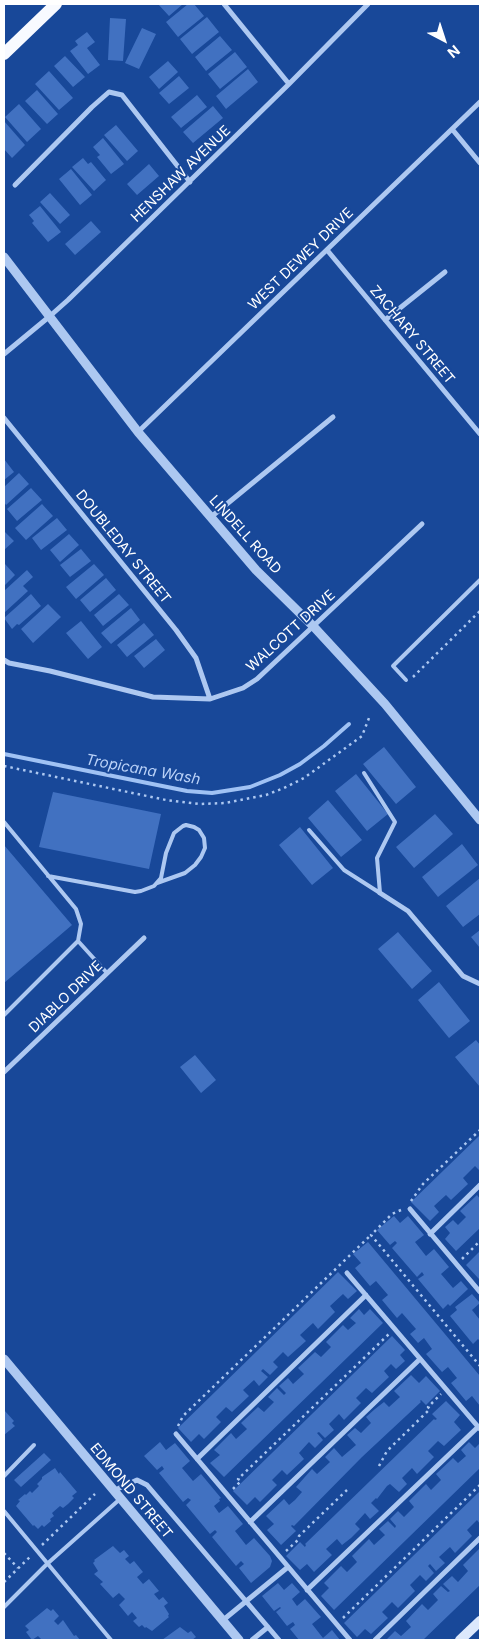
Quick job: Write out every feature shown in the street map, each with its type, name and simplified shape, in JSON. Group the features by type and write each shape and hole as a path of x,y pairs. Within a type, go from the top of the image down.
{"main road":[{"path":"4,54 56,4"},
{"path":"460,1640 480,1621"}],"street":[{"path":"224,4 289,84"},
{"name":"HENSHAW AVENUE","path":"4,354 50,316 190,182 368,4"},
{"path":"15,185 109,92 122,95 190,182"},
{"name":"WEST DEWEY DRIVE","path":"138,432 480,102"},
{"path":"452,130 480,163"},
{"name":"ZACHARY STREET","path":"327,250 480,434"},
{"name":"LINDELL ROAD","path":"4,257 138,432 256,570 314,627 390,711 480,820"},
{"path":"385,320 445,272"},
{"path":"211,517 333,417"},
{"name":"DOUBLEDAY STREET","path":"4,418 176,630 196,658 210,699"},
{"name":"WALCOTT DRIVE","path":"4,660 9,663 50,671 153,697 210,699 242,688 257,679 422,524"},
{"path":"380,893 408,911 463,976 480,984"},
{"name":"DIABLO DRIVE","path":"4,1072 144,938"},
{"path":"430,1234 480,1185"},
{"path":"410,1210 480,1292"},
{"path":"307,1590 479,1428 348,1274"},
{"path":"197,1460 366,1295"},
{"name":"EDMOND STREET","path":"4,1359 239,1640"},
{"path":"250,1522 420,1359"},
{"path":"176,1434 350,1640"},
{"path":"113,1491 137,1480 147,1485 279,1640"},
{"path":"374,1640 480,1538"},
{"path":"222,1620 288,1567"},
{"path":"252,1640 268,1628"}],"lane":[{"path":"406,680 393,666 480,580"},
{"path":"364,773 394,822 377,858 380,893"},
{"path":"4,822 76,909 81,924 78,942 4,1015"},
{"path":"48,876 135,892 151,887 185,873 195,865 201,857 204,848 204,838 199,830 191,826 183,826 174,833 166,853 163,874 157,884"},
{"path":"309,830 344,870 380,893"},
{"path":"78,942 107,974"},
{"path":"4,1476 34,1445"},
{"path":"4,1607 47,1564 120,1499"},
{"path":"4,1511 111,1640"}],"path":[{"path":"413,676 480,611"},
{"path":"4,766 166,800 207,804 235,802 277,791 317,770 362,736 369,718"},
{"path":"176,1434 174,1431 183,1416 392,1214 406,1206 415,1197 423,1184 480,1130"},
{"path":"371,1235 480,1366"},
{"path":"456,1264 480,1241"},
{"path":"227,1494 241,1481 238,1479 394,1328"},
{"path":"379,1466 387,1451 430,1409 428,1407 446,1390"},
{"path":"337,1625 480,1485"},
{"path":"280,1557 347,1490"},
{"path":"4,1582 95,1494"},
{"path":"4,1554 18,1568"}],"building":[{"path":"158,4 183,4 169,16"},
{"path":"188,4 194,4 204,16 178,37 166,22"},
{"path":"207,17 219,32 192,54 180,39"},
{"path":"110,18 126,19 123,61 108,60"},
{"path":"142,28 156,34 139,69 125,63"},
{"path":"87,32 95,42 87,48 100,65 88,74 70,51 78,45 75,41"},
{"path":"220,36 232,50 206,71 195,57"},
{"path":"235,52 247,67 220,89 208,74"},
{"path":"65,56 85,77 73,87 54,66"},
{"path":"168,61 178,72 159,89 149,77"},
{"path":"248,69 258,82 226,109 216,96"},
{"path":"49,71 73,98 59,110 35,84"},
{"path":"179,76 189,88 169,104 159,93"},
{"path":"37,90 58,114 47,124 25,101"},
{"path":"197,95 207,107 181,128 171,117"},
{"path":"19,104 41,129 27,142 5,117"},
{"path":"213,106 223,118 193,143 183,132"},
{"path":"4,121 25,145 12,158 4,149"},
{"path":"116,125 138,151 127,161 104,135"},
{"path":"103,138 124,164 111,174 97,157 100,155 93,147"},
{"path":"83,158 88,164 91,162 106,180 94,191 72,167"},
{"path":"149,164 159,176 137,195 127,184"},
{"path":"71,169 92,195 80,205 59,179"},
{"path":"50,193 70,215 60,224 40,202"},
{"path":"40,206 61,232 48,242 32,223 34,221 29,215"},
{"path":"91,221 101,232 75,255 65,244"},
{"path":"4,459 14,472 4,480"},
{"path":"19,473 29,484 6,505 4,502 4,487"},
{"path":"31,488 42,500 17,521 7,509"},
{"path":"42,504 53,516 26,540 15,528"},
{"path":"57,518 67,530 41,550 32,538"},
{"path":"4,531 14,541 4,550"},
{"path":"69,534 79,545 60,562 50,550"},
{"path":"81,549 91,561 70,577 60,565"},
{"path":"5,564 15,575 4,586 4,566"},
{"path":"94,564 104,575 76,599 66,587"},
{"path":"27,570 33,577 23,586 28,591 4,613 4,591"},
{"path":"106,578 116,590 90,612 80,600"},
{"path":"31,594 41,606 12,629 4,618"},
{"path":"119,594 129,605 103,626 94,615"},
{"path":"48,604 61,617 33,643 21,629"},
{"path":"131,608 140,620 111,644 101,633"},
{"path":"81,621 102,647 88,659 66,633"},
{"path":"144,623 154,635 127,657 117,645"},
{"path":"156,639 165,650 144,668 134,656"},
{"path":"384,747 416,787 396,804 363,764"},
{"path":"356,774 388,814 367,831 335,791"},
{"path":"53,792 161,814 149,869 39,847"},
{"path":"328,800 362,840 341,857 308,818"},
{"path":"435,814 453,834 414,868 396,847"},
{"path":"300,827 333,868 312,885 279,845"},
{"path":"462,844 478,865 438,897 422,877"},
{"path":"4,845 72,925 4,983"},
{"path":"480,878 480,914 463,927 446,906"},
{"path":"480,930 480,948 471,937"},
{"path":"398,932 432,971 412,989 378,949"},
{"path":"439,982 470,1021 449,1038 418,1000"},
{"path":"476,1040 480,1045 480,1087 455,1057"},
{"path":"195,1055 216,1080 201,1093 180,1067"},
{"path":"480,1135 480,1171 475,1166 463,1178 468,1184 451,1200 446,1195 434,1206 439,1212 430,1221 411,1202"},
{"path":"477,1195 480,1199 480,1228 456,1251 445,1239 450,1233 445,1227 453,1220 458,1225 466,1217 460,1211"},
{"path":"394,1216 400,1223 408,1216 424,1235 415,1242 426,1256 434,1249 449,1267 441,1274 453,1288 461,1281 468,1289 450,1306 448,1304 443,1309 418,1279 424,1275 422,1272 417,1277 392,1248 397,1243 395,1241 390,1245 377,1230"},
{"path":"368,1242 480,1376 480,1406 472,1396 466,1401 451,1383 457,1378 448,1367 442,1372 426,1354 432,1349 424,1338 418,1343 410,1334 416,1329 402,1313 397,1318 382,1300 388,1295 376,1281 370,1286 355,1268 361,1263 353,1254"},
{"path":"480,1251 480,1278 479,1279 466,1265"},
{"path":"338,1272 357,1291 348,1299 343,1294 330,1306 335,1312 318,1329 313,1323 300,1335 306,1341 288,1357 283,1352 273,1362 278,1367 270,1375 263,1369 261,1371 268,1377 259,1386 254,1380 243,1390 249,1396 232,1412 226,1407 216,1417 221,1422 204,1439 199,1434 191,1442 178,1428"},
{"path":"472,1294 480,1303 472,1310 480,1320 480,1341 478,1339 473,1344 450,1316 457,1310 455,1307"},
{"path":"359,1309 364,1315 370,1309 383,1323 224,1477 210,1463 220,1455 214,1450 231,1433 236,1439 247,1429 241,1423 258,1407 264,1412 274,1402 268,1397 277,1388 284,1395 286,1393 279,1386 288,1378 293,1384 304,1374 298,1368 315,1352 321,1357 331,1347 326,1342 343,1325 348,1330 356,1323 350,1318"},
{"path":"392,1336 405,1350 400,1355 405,1361 396,1369 391,1364 384,1371 389,1377 372,1393 366,1388 356,1398 361,1403 344,1420 339,1414 329,1424 334,1430 325,1438 319,1432 317,1433 323,1440 315,1448 309,1442 299,1453 304,1459 287,1475 282,1470 272,1480 277,1485 260,1502 255,1497 247,1505 233,1491"},
{"path":"411,1375 419,1383 426,1376 440,1391 426,1405 421,1400 362,1457 294,1526 291,1526 296,1531 281,1545 267,1530 274,1524 266,1516 284,1499 289,1505 295,1500 302,1492 296,1487 312,1469 317,1474 330,1462 325,1457 334,1448 342,1457 356,1445 347,1435 355,1428 361,1433 371,1423 366,1417 384,1402 389,1407 400,1397 394,1391"},
{"path":"446,1401 460,1415 454,1422 461,1430 444,1446 438,1441 428,1451 434,1457 417,1474 412,1468 402,1478 407,1484 399,1492 390,1484 387,1486 377,1499 371,1503 379,1511 370,1519 365,1513 355,1524 360,1529 351,1538 342,1545 337,1539 326,1549 332,1555 314,1572 307,1564 300,1570 286,1556 300,1542 305,1547 305,1544 434,1419 437,1419 432,1414"},
{"path":"4,1410 14,1421 12,1423 15,1426 4,1435"},
{"path":"160,1442 166,1450 175,1443 190,1461 182,1468 193,1481 201,1474 221,1498 214,1506 219,1513 228,1506 243,1524 235,1531 246,1545 254,1538 270,1556 272,1561 270,1567 251,1583 239,1568 244,1564 241,1561 236,1566 212,1537 217,1532 215,1530 210,1534 186,1505 191,1500 188,1498 183,1502 159,1473 164,1469 162,1466 157,1470 144,1456"},
{"path":"469,1442 475,1448 480,1443 480,1468 334,1610 321,1596 329,1588 324,1583 341,1566 347,1572 357,1562 352,1556 369,1539 374,1545 385,1535 379,1529 388,1521 395,1528 396,1526 390,1519 398,1511 404,1517 414,1507 409,1501 426,1484 431,1490 441,1480 436,1474 453,1458 458,1463 466,1456 461,1450"},
{"path":"44,1453 51,1460 21,1487 14,1480"},
{"path":"55,1468 77,1492 72,1496 74,1498 68,1504 63,1508 60,1506 52,1513 54,1516 50,1519 51,1521 38,1529 33,1526 16,1506 20,1501 18,1500 30,1491 32,1493 39,1486 37,1484 42,1477"},
{"path":"480,1491 480,1524 477,1520 467,1530 472,1536 455,1553 450,1547 439,1557 445,1563 436,1571 430,1564 428,1566 434,1573 426,1581 420,1575 410,1585 415,1591 398,1608 392,1602 382,1612 388,1618 371,1634 365,1629 357,1637 344,1623"},
{"path":"113,1546 120,1553 124,1550 129,1556 125,1559 130,1564 134,1561 143,1572 137,1577 143,1584 149,1579 159,1591 154,1594 159,1600 163,1597 168,1603 164,1606 169,1617 152,1631 142,1625 139,1627 133,1621 137,1618 132,1612 128,1616 119,1605 125,1599 119,1593 113,1598 100,1584 103,1582 94,1574 98,1571 93,1563 94,1560"},
{"path":"480,1548 480,1585 423,1640 386,1640 395,1631 401,1636 411,1627 406,1621 422,1604 428,1610 438,1600 433,1594 441,1586 448,1592 450,1591 443,1584 452,1576 458,1582 468,1571 463,1565"},
{"path":"278,1583 284,1590 292,1583 300,1592 292,1599 297,1606 305,1599 321,1617 312,1624 323,1638 332,1630 340,1640 299,1640 290,1629 295,1625 293,1622 287,1626 276,1612 281,1608 274,1611 262,1596"},
{"path":"47,1608 51,1611 53,1609 59,1616 54,1621 58,1625 63,1620 74,1636 76,1635 80,1640 42,1640 38,1636 32,1640 26,1632 29,1630 25,1626"},
{"path":"180,1627 188,1633 191,1631 196,1637 192,1640 162,1640"}],"waterway":[{"name":"Tropicana Wash","path":"4,754 187,791 212,793 250,787 280,775 300,764 349,724"}]}
